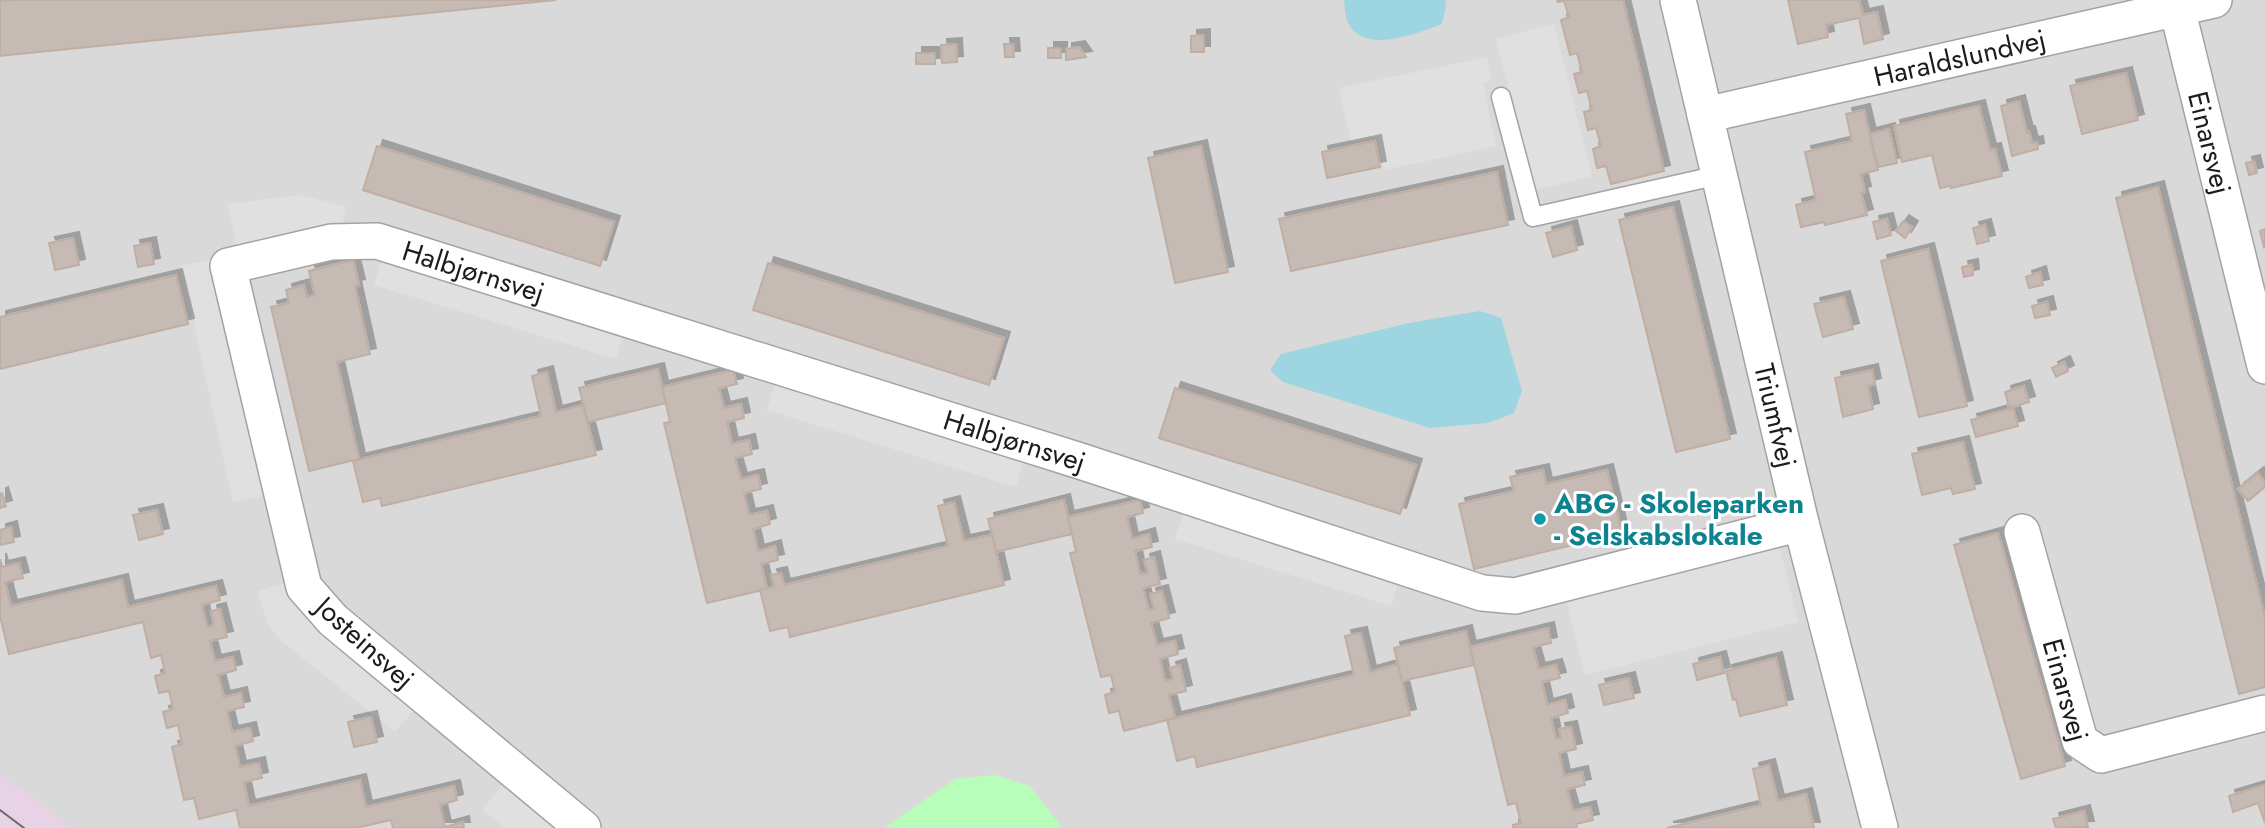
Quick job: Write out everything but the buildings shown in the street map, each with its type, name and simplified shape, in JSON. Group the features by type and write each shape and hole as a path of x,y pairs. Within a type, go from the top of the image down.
{"street":[{"name":"Triumfvej","path":"1678,0 1801,523 1880,828"},
{"name":"Haraldslundvej","path":"1705,115 2176,4 2214,0"},
{"name":"Einarsvej","path":"2176,4 2265,366"},
{"name":"Halbjørnsvej","path":"228,266 331,242 377,241 1077,460 1482,593 1516,596 1801,523"},
{"name":"Josteinsvej","path":"228,266 304,587 333,620 583,828"},
{"name":"Einarsvej","path":"2022,532 2080,741 2101,755 2265,713"}],"lane":[{"path":"1501,97 1533,217 1719,175"}],"shaded area":[{"path":"0,0 2265,0 2265,828 0,828"},
{"path":"1554,24 1592,176 1535,190 1496,39"},
{"path":"1487,57 1491,80 1483,83 1496,146 1384,170 1377,137 1351,142 1339,88"},
{"path":"301,195 346,207 338,248 242,270 227,204"},
{"path":"389,237 630,311 616,359 374,285"},
{"path":"234,255 286,491 233,502 181,266"},
{"path":"782,361 1031,438 1016,487 767,410"},
{"path":"1190,492 1406,559 1391,606 1175,539"},
{"path":"1778,540 1798,622 1585,675 1564,592"},
{"path":"307,577 430,692 395,732 280,640 267,623 257,591"},
{"path":"518,766 593,828 505,828 482,810"},
{"path":"0,774 40,802 70,828 0,828"}],"green space":[{"path":"995,775 1030,786 1062,828 884,828 955,779"}],"water":[{"path":"1344,0 1445,0 1446,6 1442,24 1405,36 1378,40 1365,38 1355,32 1347,20"},
{"path":"1480,311 1501,318 1522,391 1514,413 1488,423 1430,428 1283,382 1270,370 1281,354 1409,323"}],"tram line":[{"path":"0,810 24,828"}],"place":[{"name":"ABG - Skoleparken - Selskabslokale","path":"1540,519"}]}
